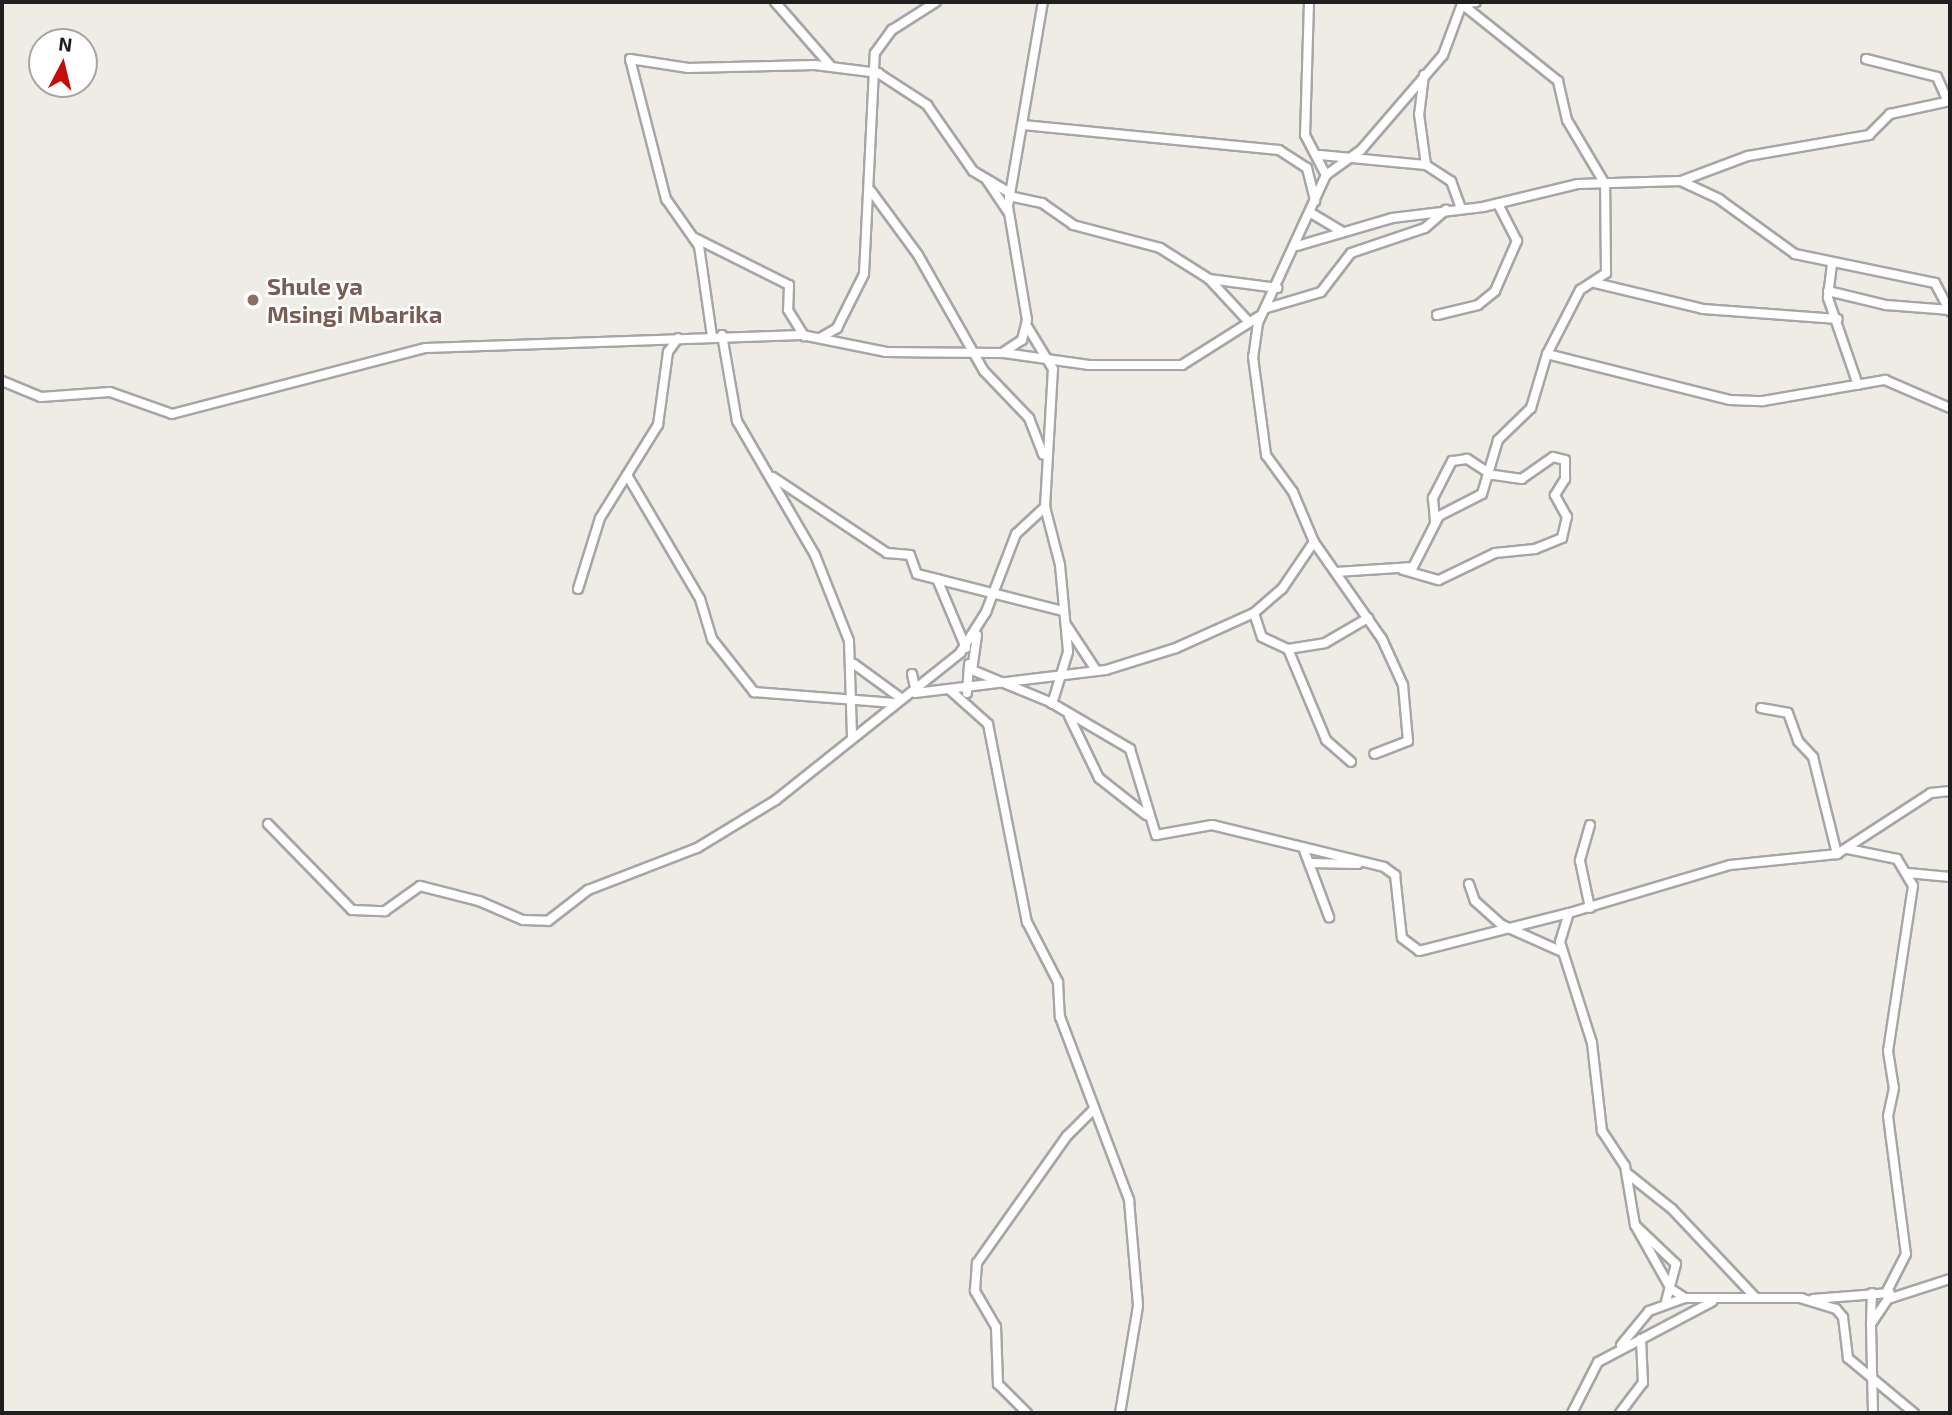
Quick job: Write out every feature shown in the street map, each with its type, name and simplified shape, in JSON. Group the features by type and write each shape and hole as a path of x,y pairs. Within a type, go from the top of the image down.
{"street":[{"path":"775,2 815,54 833,66"},
{"path":"820,338 837,328 864,277 871,191 874,72 884,37 936,2"},
{"path":"1044,2 1008,212 1027,326 1051,360 1045,507 1059,610 1096,670"},
{"path":"1310,2 1303,109 1305,135 1320,155 1326,175"},
{"path":"1462,4 1476,2"},
{"path":"1374,754 1406,744 1408,725 1399,674 1368,618 1314,542 1293,492 1266,455 1253,357 1264,311 1297,246 1326,175 1356,156 1443,55 1462,4"},
{"path":"1462,4 1553,73 1567,120 1605,184 1606,270 1619,286"},
{"path":"852,737 854,664 815,555 773,477 737,421 695,238 666,199 630,59 688,68 833,66 874,72 927,105 972,170 1009,194 1042,203 1073,225 1152,244 1209,279 1249,322"},
{"path":"1297,246 1341,231 1446,210 1498,204 1605,184 1681,181 1748,156 1868,135 1890,114 1949,100 1937,77 1866,59"},
{"path":"1424,75 1419,114 1426,165"},
{"path":"1023,125 1279,150 1307,168 1315,204"},
{"path":"1320,155 1356,156 1426,165 1451,181 1461,209"},
{"path":"986,179 1008,212"},
{"path":"1681,181 1720,199 1780,247 1832,264 1935,283 1950,311"},
{"path":"871,191 990,379 1029,418 1045,460"},
{"path":"1437,315 1478,305 1495,291 1517,241 1498,204"},
{"path":"2,381 41,397 110,392 172,414 426,348 717,335 804,336 886,352 977,355 1002,353 1051,360 1185,364 1264,311 1321,292 1351,253 1425,228 1446,210"},
{"path":"1311,213 1341,231"},
{"path":"695,238 790,286 788,310 804,336"},
{"path":"1832,264 1828,291 1858,385"},
{"path":"1403,570 1424,555 1435,523 1445,511 1482,494 1492,475 1498,440 1531,408 1547,354 1589,282 1606,270"},
{"path":"1209,279 1277,288"},
{"path":"1589,282 1619,286 1703,309 1838,319"},
{"path":"1828,291 1886,306 1950,311"},
{"path":"1002,353 1018,344 1027,326"},
{"path":"578,589 598,522 661,418 668,352 678,338"},
{"path":"1547,354 1740,402 1885,380 1950,408"},
{"path":"1336,572 1403,570 1439,580 1495,553 1535,549 1562,538 1567,517 1555,495 1565,479 1562,457 1530,477 1492,475 1467,459 1452,461 1433,498 1435,523"},
{"path":"627,475 700,599 712,639 750,688 766,696 853,697 899,701"},
{"path":"773,477 887,553 910,555 917,574 993,597 1059,610"},
{"path":"268,824 352,911 384,911 420,887 479,901 523,920 548,921 588,890 707,843 783,795 852,737 899,701 914,693 966,646 978,629 1016,534 1045,507"},
{"path":"914,693 998,685 1065,672 1096,670 1176,648 1254,613 1282,589 1314,542"},
{"path":"937,579 966,646 969,664 998,685 1052,704 1069,716 1104,730 1130,749 1143,779 1149,819 1156,835 1212,825 1361,863 1395,876 1399,928 1412,949 1590,908 1730,865 1838,853 1931,793 1950,791"},
{"path":"1254,613 1262,637 1288,649 1325,643 1368,618"},
{"path":"1052,704 1065,672 1066,624"},
{"path":"967,699 969,664 978,629"},
{"path":"1288,649 1326,740 1351,762"},
{"path":"854,664 899,701"},
{"path":"912,674 914,693"},
{"path":"950,690 967,699 988,724 1027,922 1058,982 1060,1017 1129,1200 1138,1279 1120,1413"},
{"path":"1761,708 1788,713 1798,741 1813,757 1838,853"},
{"path":"1069,716 1099,778 1149,819"},
{"path":"1590,825 1580,861 1590,908"},
{"path":"1848,849 1892,856 1908,873 1914,903 1888,1051 1894,1088 1888,1116 1906,1254 1886,1293"},
{"path":"1304,850 1329,917"},
{"path":"1309,863 1334,868 1361,863"},
{"path":"1908,873 1950,877"},
{"path":"1469,884 1475,901 1508,927 1560,951"},
{"path":"1569,913 1560,951 1592,1043 1602,1131 1628,1174 1672,1209 1755,1297"},
{"path":"1027,1413 998,1384 996,1327 975,1291 977,1263 1067,1136 1094,1109"},
{"path":"1628,1174 1635,1225 1671,1289 1685,1298"},
{"path":"1572,1413 1598,1362 1621,1345 1665,1301 1671,1289 1676,1264 1670,1252 1635,1225"},
{"path":"1665,1301 1724,1297 1813,1299 1900,1293 1950,1279"},
{"path":"1872,1293 1870,1382 1873,1413"},
{"path":"1871,1324 1900,1293"},
{"path":"1621,1345 1641,1339 1724,1297"},
{"path":"1813,1299 1840,1313 1848,1358 1870,1382 1914,1413"},
{"path":"1620,1413 1643,1383 1641,1339"}],"place":[{"name":"Shule ya Msingi Mbarika","path":"253,300"}]}
